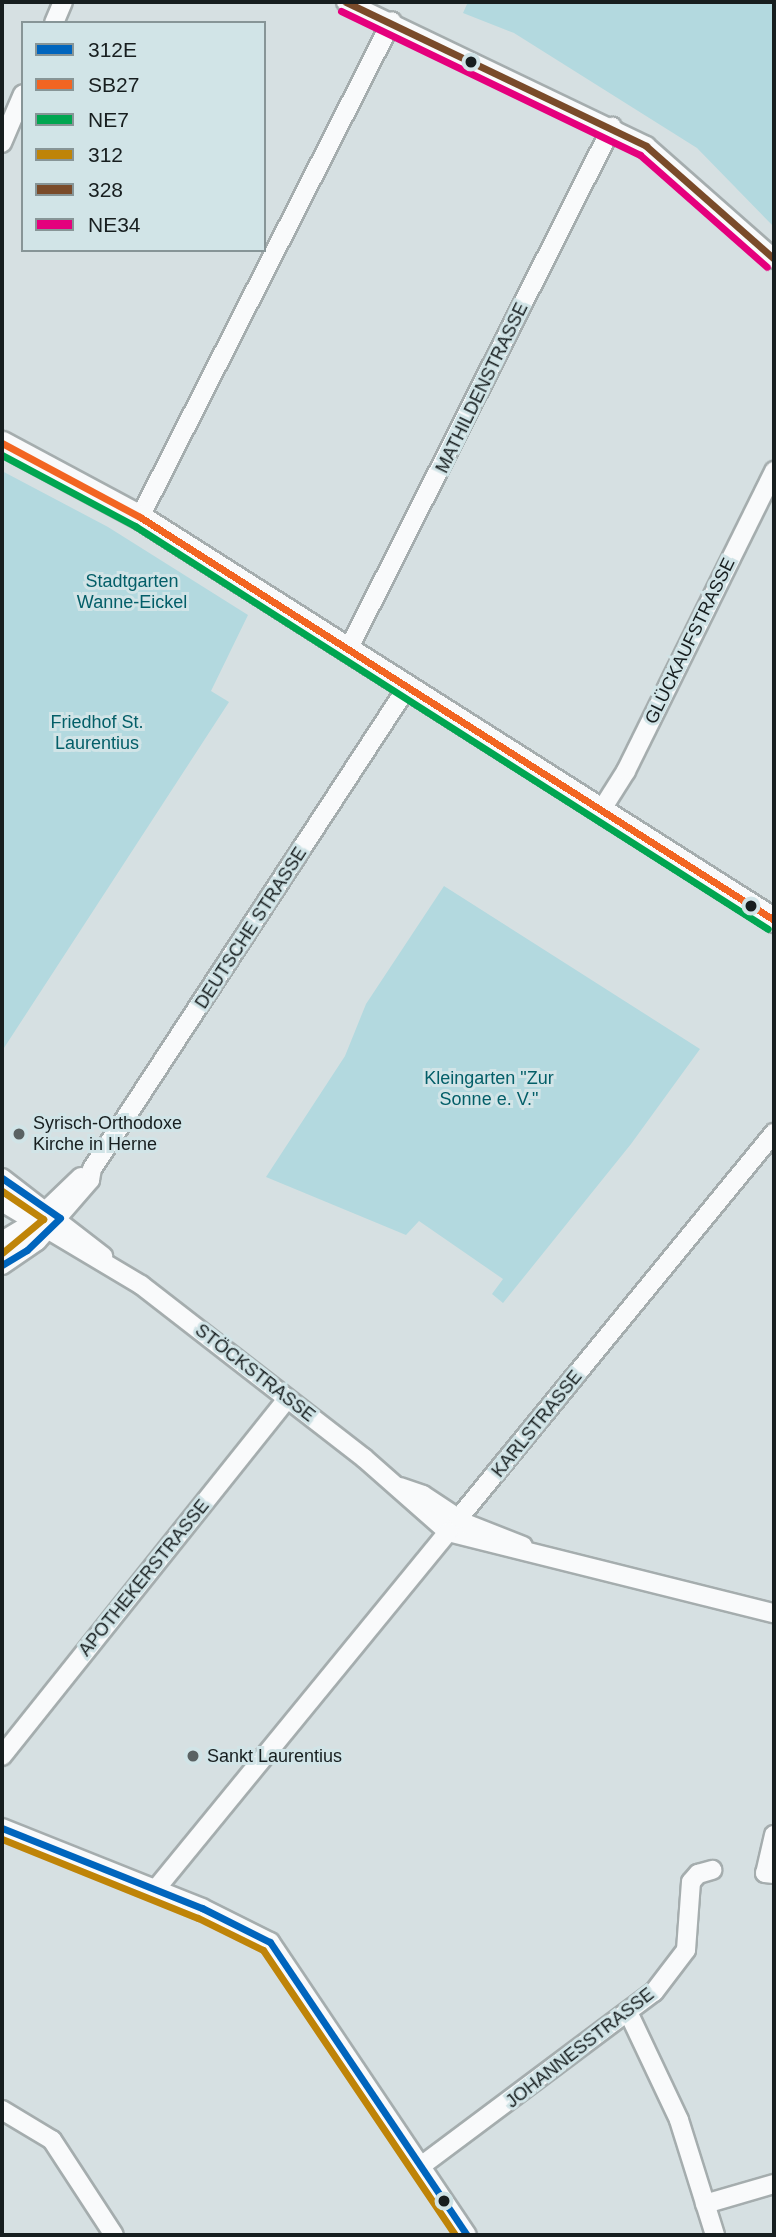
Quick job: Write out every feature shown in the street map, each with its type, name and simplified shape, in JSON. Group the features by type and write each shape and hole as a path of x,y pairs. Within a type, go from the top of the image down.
{"main road":[{"path":"2,443 140,517 774,920"}],"street":[{"path":"55,21 63,2"},
{"path":"346,2 392,21 612,127 678,171 774,259"},
{"path":"140,517 392,21"},
{"path":"2,143 21,99"},
{"name":"MATHILDENSTRASSE","path":"349,648 612,127"},
{"name":"GLÜCKAUFSTRASSE","path":"602,809 626,771 774,471"},
{"name":"DEUTSCHE STRASSE","path":"47,1220 92,1168 408,686"},
{"name":"KARLSTRASSE","path":"155,1890 774,1133"},
{"name":"STÖCKSTRASSE","path":"2,1178 47,1220 107,1262 400,1487 414,1506 453,1526 532,1550 774,1614"},
{"name":"STÖCKSTRASSE","path":"2,1202 47,1220"},
{"path":"2,1241 47,1220"},
{"path":"2,1265 47,1220"},
{"name":"APOTHEKERSTRASSE","path":"2,1756 287,1399"},
{"path":"2,1828 244,1927 280,1951 421,2165 458,2232"},
{"path":"770,1873 774,1835"},
{"name":"JOHANNESSTRASSE","path":"421,2165 629,2014 673,1973 686,1951 691,1882 698,1874 712,1870"},
{"path":"629,2014 679,2120 715,2235"},
{"path":"2,2110 52,2140 114,2235"},
{"path":"705,2204 774,2184"}],"green space":[{"path":"468,2 774,2 774,227 697,148 514,33 463,13"},
{"name":"Friedhof St. Laurentius","path":"2,471 108,527 248,615 211,691 229,702 2,1051"},
{"name":"Kleingarten \"Zur Sonne e. V.\"","path":"444,886 700,1049 631,1144 503,1303 492,1294 503,1279 419,1221 406,1235 266,1177 345,1056 366,1004"}],"transit line":[{"name":"328","path":"346,2 646,146 774,259"},
{"name":"NE34","path":"341,11 640,155 767,267"},
{"name":"SB27","path":"2,443 140,517 774,920"},
{"name":"NE7","path":"2,455 135,526 768,929"},
{"name":"312E","path":"2,1178 60,1218"},
{"name":"312","path":"2,1191 43,1219 2,1253"},
{"name":"312E","path":"2,1265 27,1250 60,1218"},
{"name":"312E","path":"2,1828 202,1908 270,1942 467,2235"},
{"name":"312","path":"2,1839 198,1918 263,1950 455,2235"}],"place":[{"name":"Syrisch-Orthodoxe Kirche in Herne","path":"19,1134"},
{"name":"Sankt Laurentius","path":"193,1756"}],"park label":[{"name":"Stadtgarten Wanne-Eickel","path":"132,592"}]}
